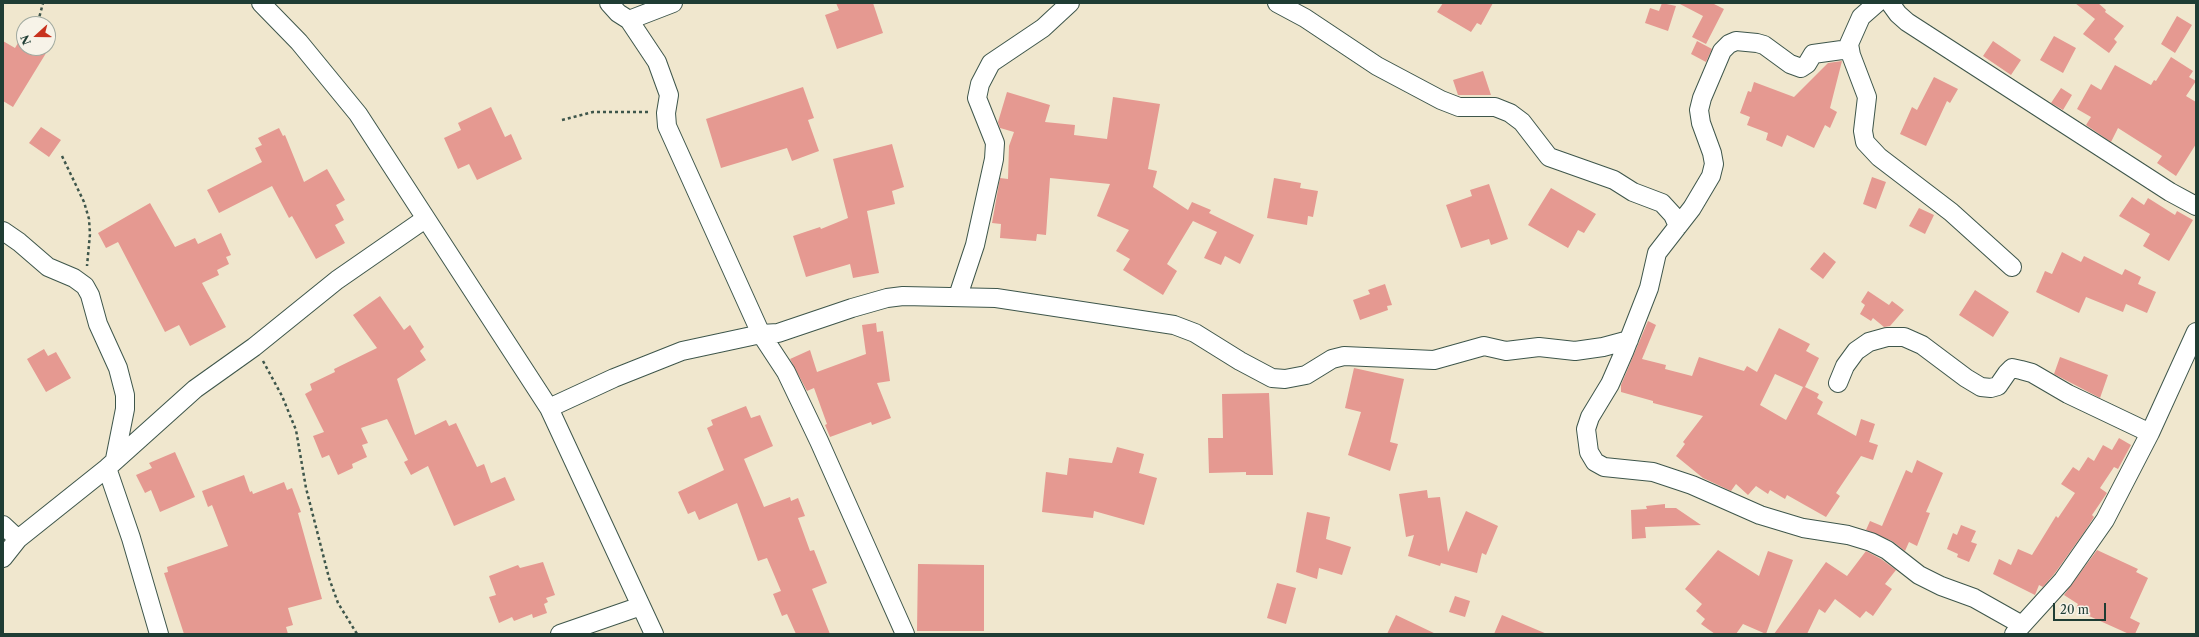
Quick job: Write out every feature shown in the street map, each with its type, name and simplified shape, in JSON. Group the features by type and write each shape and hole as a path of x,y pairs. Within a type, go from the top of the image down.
{"street":[{"path":"261,3 299,42 358,114 549,408 654,634"},
{"path":"609,3 618,13 629,20 657,62 668,89 669,101 666,113 667,126 761,334 786,372 905,634"},
{"path":"629,20 673,3"},
{"path":"958,296 975,245 994,159 995,143 977,98 980,84 991,63 1043,28 1070,3"},
{"path":"1277,3 1305,18 1377,66 1442,100 1459,107 1495,107 1510,113 1522,122 1549,157 1614,180 1633,192 1662,203 1673,215 1678,226"},
{"path":"1877,3 1857,23 1849,49 1867,97 1863,136 1869,146 1951,212 2012,267"},
{"path":"1890,3 1898,14 1907,22 2170,192 2196,206"},
{"path":"1849,49 1817,53 1810,57 1804,67 1798,68 1764,45 1757,43 1736,41 1724,47 1702,98 1699,110 1701,123 1712,153 1714,164 1711,176 1706,188 1657,253 1649,288 1629,340 1610,384 1590,417 1586,429 1589,452 1595,462 1604,467 1653,472 1692,485 1760,515 1803,528 1848,534 1871,542 1887,550 1919,575 1941,586 1974,598 2018,629 2063,580 2106,520 2150,433 2196,332"},
{"path":"3,558 18,539 111,464 195,389 254,347 310,301 425,219"},
{"path":"3,231 19,242 48,267 74,278 85,286 90,295 98,324 118,368 125,395 124,415 111,464 133,545 160,634"},
{"path":"549,408 614,378 682,351 761,334 778,333 887,298 958,296 996,298 1174,325 1195,333 1240,361 1272,378 1285,379 1306,375 1332,359 1344,356 1434,360 1480,347 1490,347 1506,351 1539,347 1576,351 1603,347 1629,340"},
{"path":"1838,383 1845,366 1856,351 1870,342 1887,337 1904,337 1922,345 1966,378 1981,387 1991,388 1998,386 2007,372 2012,368 2021,370 2032,373 2068,394 2150,433"},
{"path":"3,525 18,539"},
{"path":"560,634 641,606"}],"path":[{"path":"40,16 43,3"},
{"path":"562,120 593,112 651,112 669,101"},
{"path":"62,156 84,202 89,219 90,234 85,286"},
{"path":"254,347 282,396 296,430 306,488 329,578 338,603 357,634"}],"building":[{"path":"836,3 873,3 883,33 837,49 825,15 839,10"},
{"path":"1443,3 1493,3 1481,25 1477,23 1471,32 1437,12"},
{"path":"1662,3 1676,6 1668,31 1645,23 1650,8 1659,11"},
{"path":"1678,3 1712,3 1724,9 1706,44 1692,37 1703,16"},
{"path":"2075,3 2098,3 2106,10 2105,12 2124,26 2114,39 2117,42 2109,53 2083,34 2095,19"},
{"path":"2177,16 2192,25 2175,53 2161,44"},
{"path":"2054,36 2076,48 2063,73 2040,60"},
{"path":"3,41 15,48 16,46 16,56 44,56 13,107 3,101"},
{"path":"1697,41 1712,49 1706,62 1691,54"},
{"path":"1993,41 2021,60 2011,75 1983,56"},
{"path":"2171,57 2193,71 2189,77 2196,81 2186,96 2196,102 2196,144 2176,176 2157,163 2162,156 2118,128 2111,142 2086,125 2091,117 2077,109 2091,84 2101,90 2115,65 2151,85 2154,80 2156,81"},
{"path":"1842,61 1830,108 1837,112 1830,128 1825,125 1814,148 1787,135 1782,147 1766,140 1768,133 1747,125 1750,117 1740,113 1748,91 1751,92 1754,82 1794,97 1828,63"},
{"path":"1483,71 1491,95 1458,95 1453,80"},
{"path":"1934,77 1958,89 1950,103 1947,101 1926,146 1900,134 1912,107 1917,110"},
{"path":"803,87 814,118 808,120 819,151 792,161 787,148 721,168 706,119"},
{"path":"2061,88 2072,95 2063,110 2051,103"},
{"path":"1007,92 1050,105 1045,122 1075,125 1074,135 1107,139 1113,97 1160,104 1148,169 1157,171 1153,187 1188,210 1192,202 1211,210 1209,213 1254,235 1240,264 1225,256 1221,265 1204,258 1217,232 1193,221 1167,264 1177,271 1163,295 1123,270 1130,259 1116,251 1129,230 1097,216 1110,184 1050,178 1046,235 1037,234 1036,241 1000,238 1001,224 992,223 1000,178 1008,179 1009,146 1014,132 1000,128 998,122"},
{"path":"491,107 505,137 511,134 522,159 477,180 469,164 458,169 444,138 461,130 458,123"},
{"path":"41,127 61,140 49,157 29,143"},
{"path":"279,128 283,136 285,135 304,182 327,169 345,200 336,205 344,220 335,225 345,243 316,259 292,216 289,218 272,186 219,213 207,190 262,162 255,148 262,145 258,138"},
{"path":"892,144 904,187 892,191 895,204 867,211 879,273 853,278 850,264 806,277 793,236 820,227 821,229 848,218 833,159"},
{"path":"1872,177 1886,182 1876,209 1863,204"},
{"path":"1274,178 1301,183 1300,188 1318,191 1313,217 1308,216 1307,225 1267,218"},
{"path":"1489,184 1508,239 1491,245 1489,239 1461,248 1446,205 1472,196 1470,190"},
{"path":"1551,188 1596,214 1584,233 1578,230 1568,248 1528,225"},
{"path":"2132,197 2144,205 2148,198 2175,215 2177,211 2193,220 2169,261 2143,246 2150,234 2119,216"},
{"path":"150,203 175,247 195,238 198,244 221,233 231,255 226,257 229,264 217,270 219,275 202,283 226,327 190,346 179,325 165,332 118,242 106,248 98,233"},
{"path":"1919,208 1934,215 1925,234 1909,226"},
{"path":"1824,252 1836,262 1823,279 1810,269"},
{"path":"2062,252 2081,262 2084,256 2122,275 2125,269 2141,277 2138,284 2156,292 2147,313 2126,304 2123,312 2086,297 2079,313 2036,292 2045,271 2052,274"},
{"path":"1385,284 1392,305 1387,306 1388,310 1360,320 1353,300 1370,294 1368,290"},
{"path":"1975,290 2009,312 1993,337 1959,315"},
{"path":"1868,291 1889,305 1892,301 1904,310 1890,326 1884,327 1873,318 1871,321 1860,314 1865,305 1861,302"},
{"path":"380,296 404,330 410,325 424,347 420,351 426,360 397,379 415,435 446,420 449,426 456,423 477,467 484,464 491,483 505,477 515,500 454,526 428,466 411,475 404,462 408,460 387,419 361,428 368,443 362,445 367,457 352,464 353,468 338,475 329,455 322,458 313,436 324,432 305,394 312,390 310,384 335,372 334,369 377,348 353,315"},
{"path":"1648,321 1656,325 1642,359 1666,365 1665,369 1692,376 1699,357 1744,371 1747,366 1757,372 1779,328 1810,344 1806,351 1819,358 1805,387 1819,394 1817,398 1823,402 1817,414 1856,436 1861,419 1875,424 1869,442 1878,445 1873,460 1861,456 1836,493 1840,496 1826,517 1787,495 1785,499 1770,490 1768,494 1756,486 1748,495 1736,484 1731,491 1703,478 1676,456 1685,444 1683,442 1703,416 1653,403 1653,401 1621,392 1621,385","holes":["1775,374 1803,387 1786,420 1760,405"]},
{"path":"876,323 877,332 883,331 890,381 877,383 891,418 872,425 871,422 830,437 814,388 807,391 790,359 810,350 817,372 866,354 862,325"},
{"path":"44,349 48,356 56,352 71,378 46,392 27,359"},
{"path":"2060,357 2108,375 2100,398 2054,374"},
{"path":"1354,368 1404,379 1390,442 1398,444 1390,471 1348,455 1361,412 1345,408"},
{"path":"1269,393 1273,475 1246,475 1246,472 1209,473 1208,438 1223,438 1222,394"},
{"path":"746,406 751,418 760,415 773,446 744,459 764,507 790,497 791,501 798,498 805,516 798,518 810,551 814,550 827,583 812,589 830,634 796,634 787,614 782,616 773,594 781,591 767,558 758,561 737,503 699,520 695,511 688,514 678,492 724,470 707,428 713,425 711,420"},
{"path":"2119,438 2131,445 2118,469 2114,467 2100,488 2107,493 2092,515 2094,517 2085,531 2043,587 2039,585 2035,595 1993,574 1999,559 2011,565 2018,549 2032,555 2056,516 2058,518 2075,493 2061,484 2073,467 2079,471 2088,457 2094,461 2103,445 2112,450"},
{"path":"1117,447 1144,454 1139,473 1157,478 1144,525 1094,511 1093,518 1042,512 1046,472 1067,475 1069,458 1112,463"},
{"path":"175,452 195,497 160,512 151,490 145,493 136,475 152,468 149,463"},
{"path":"1917,460 1943,473 1926,512 1930,513 1917,546 1909,542 1905,551 1892,541 1866,530 1870,521 1882,526 1906,470 1912,473"},
{"path":"244,475 250,492 252,491 253,494 284,482 287,490 292,488 301,512 298,513 322,599 288,608 293,625 286,627 288,634 184,634 164,573 168,572 167,567 228,546 212,505 208,507 202,491"},
{"path":"1427,490 1428,498 1440,497 1448,552 1466,511 1498,526 1486,555 1482,553 1477,573 1441,563 1440,566 1408,556 1414,535 1406,537 1399,494"},
{"path":"1665,504 1665,508 1676,508 1701,525 1645,527 1646,538 1632,539 1631,510 1647,509 1646,506"},
{"path":"1307,512 1330,517 1326,539 1351,547 1342,575 1319,568 1317,579 1296,572"},
{"path":"1961,525 1976,531 1971,542 1977,544 1969,562 1957,557 1958,554 1947,549 1953,533 1957,535"},
{"path":"1718,550 1759,576 1768,551 1793,560 1766,634 1743,624 1736,634 1715,634 1701,624 1705,619 1696,611 1702,604 1685,589"},
{"path":"2097,550 2138,569 2136,572 2148,578 2130,618 2140,623 2135,634 2129,634 2089,616 2076,608 2078,604 2064,595"},
{"path":"1866,551 1881,559 1896,570 1885,584 1892,589 1873,616 1866,611 1860,618 1835,599 1825,613 1819,609 1807,634 1774,634 1826,562 1847,576"},
{"path":"543,562 555,595 546,598 548,602 544,604 547,613 533,618 532,614 514,621 512,617 499,623 489,597 496,595 489,576 518,565 520,568"},
{"path":"918,564 984,565 984,631 917,631"},
{"path":"1277,583 1296,588 1286,624 1267,618"},
{"path":"1455,596 1470,601 1465,617 1449,612"},
{"path":"1396,615 1436,634 1387,634"},
{"path":"1502,615 1547,634 1494,634"}]}
